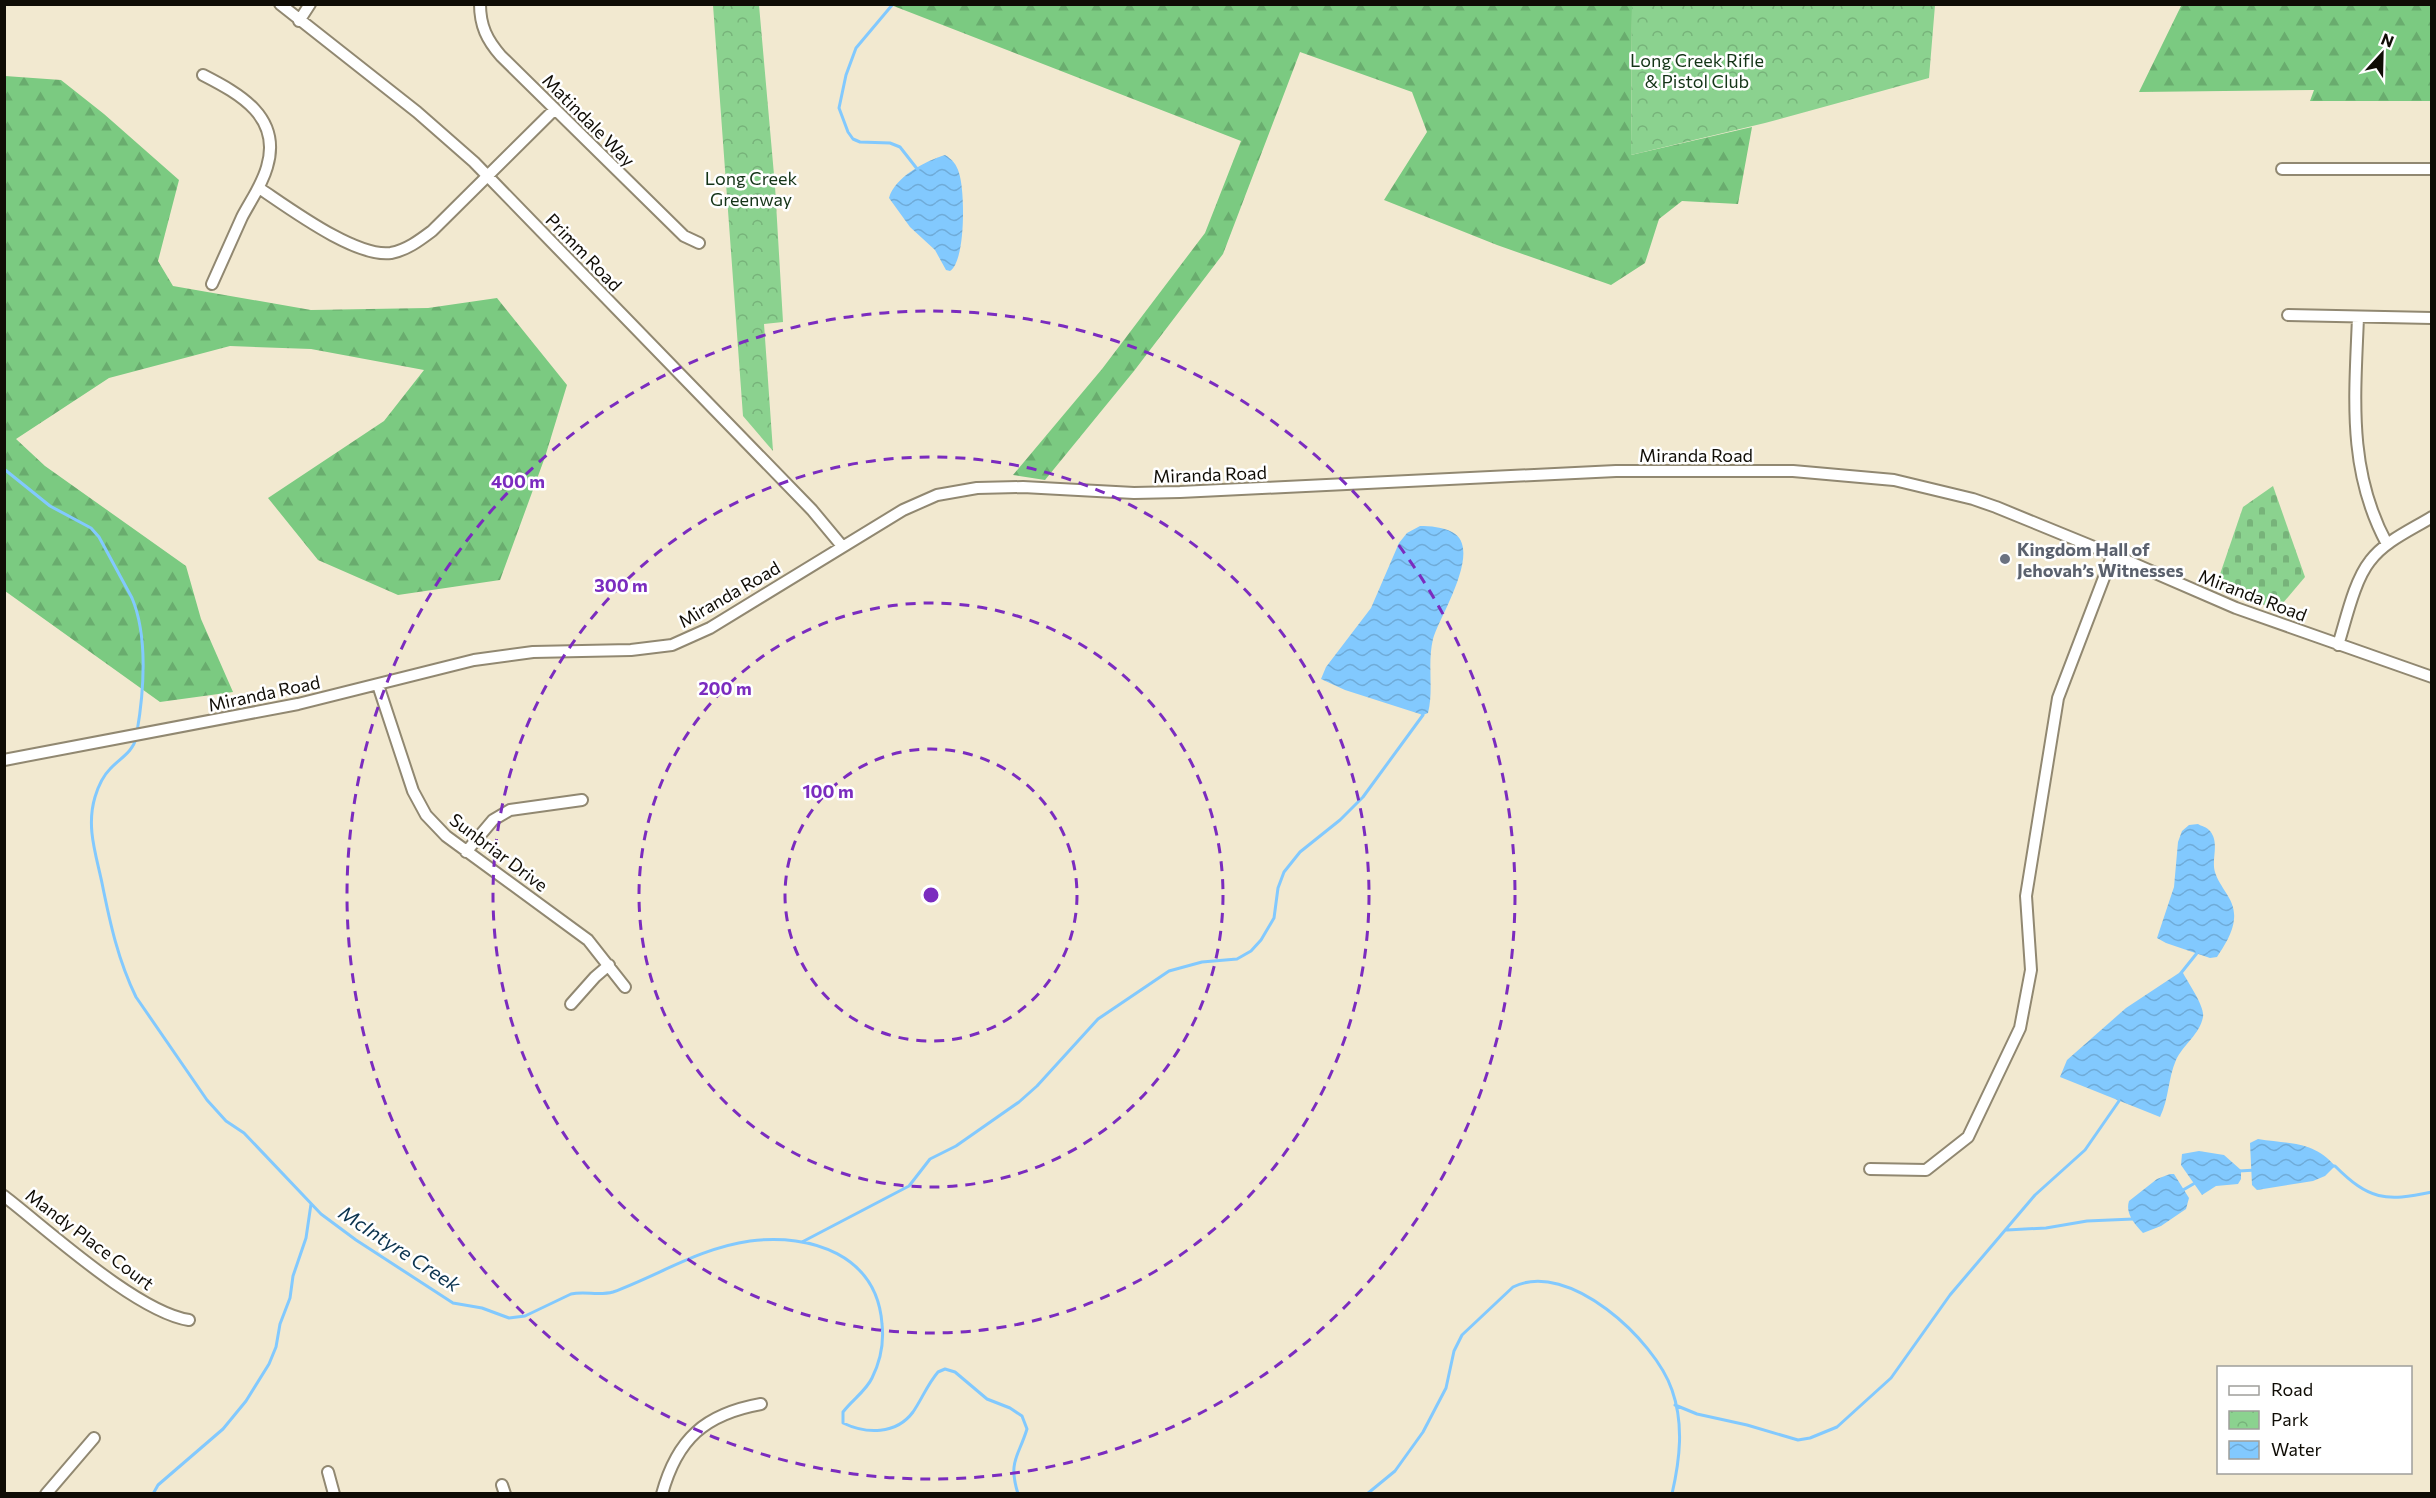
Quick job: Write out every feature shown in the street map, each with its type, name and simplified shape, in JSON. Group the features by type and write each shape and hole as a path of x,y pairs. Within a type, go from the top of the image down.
{"street":[{"name":"Primm Road","path":"280,4 417,112 488,176 812,510 842,546"},
{"path":"299,21 310,4"},
{"name":"Matindale Way","path":"480,4 483,30 490,43 684,236 699,243"},
{"path":"203,75 244,98 263,120 267,131 269,157 259,188 212,284"},
{"path":"259,188 349,245 369,252 391,253 414,244 432,231 555,109"},
{"path":"2282,169 2432,169"},
{"path":"2288,315 2432,318"},
{"path":"2358,317 2354,427 2360,466 2376,523 2387,544"},
{"name":"Miranda Road","path":"4,760 298,704 474,660 550,651 631,650 672,645 710,628 842,546 920,502 937,495 976,488 1023,487 1134,493 1180,492 1616,471 1763,471 1861,476 1914,484 1996,507 2236,608 2432,677"},
{"path":"2338,645 2369,561 2387,544 2432,517"},
{"path":"1870,1169 1926,1170 1968,1137 2020,1028 2031,970 2026,896 2058,698 2113,555"},
{"name":"Sunbriar Drive","path":"378,685 417,799 426,815 446,836 466,852 575,929 598,951 625,987"},
{"path":"466,852 493,820 510,810 582,800"},
{"path":"571,1004 609,965"},
{"name":"Mandy Place Court","path":"4,1196 128,1290 158,1310 175,1318 189,1320"},
{"path":"662,1494 671,1465 681,1447 693,1434 725,1412 761,1404"},
{"path":"46,1494 94,1438"},
{"path":"328,1472 334,1494"}],"green space":[{"path":"2182,4 2431,5 2431,101 2310,101 2314,90 2139,92"},
{"name":"Long Creek Greenway","path":"713,5 759,5 775,186 783,322 764,324 773,451 743,416"},
{"path":"891,5 1632,5 1631,155 1752,127 1738,204 1682,201 1659,219 1645,263 1611,285 1497,245 1384,200 1427,132 1412,92 1300,52 1223,254 1134,371 1045,480 1013,475 1102,369 1205,233 1241,141"},
{"name":"Long Creek Rifle & Pistol Club","path":"1632,5 1935,5 1929,78 1765,123 1631,155"},
{"path":"5,76 61,80 104,114 179,180 158,261 173,286 311,310 428,308 497,298 567,385 545,457 500,580 398,595 318,560 268,498 384,421 424,370 311,349 230,346 109,378 16,439 45,466 186,566 201,619 233,692 160,702 5,591"},
{"path":"2273,486 2305,577 2277,610 2216,586 2243,507"}],"water":[{"path":"945,155 957,167 961,182 963,209 959,254 950,271 946,270 935,250 910,227 889,198 897,183 904,177 929,161"},
{"path":"1420,526 1441,528 1452,532 1461,540 1463,552 1462,567 1457,583 1433,639 1430,704 1428,713 1423,715 1345,690 1321,679 1326,667 1371,608 1399,543 1407,533"},
{"path":"2198,824 2209,830 2213,836 2215,872 2234,912 2228,939 2217,957 2210,958 2157,938 2174,887 2178,842 2182,831 2189,825"},
{"path":"2182,971 2199,1001 2203,1017 2195,1034 2176,1060 2160,1117 2060,1077 2067,1060 2126,1008"},
{"path":"2258,1139 2310,1148 2327,1158 2335,1166 2325,1176 2313,1181 2257,1190 2252,1185 2250,1143"},
{"path":"2199,1151 2224,1155 2241,1170 2241,1179 2238,1184 2216,1186 2202,1195 2181,1165 2182,1154"},
{"path":"2174,1174 2189,1198 2186,1209 2161,1226 2143,1233 2128,1210 2129,1201 2157,1179"}],"waterway":[{"path":"893,4 856,48 846,75 839,108 853,139 860,142 890,143 900,147 918,170"},
{"name":"McIntyre Creek","path":"4,469 50,506 91,528 99,537 132,598 141,629 143,664 137,732"},
{"path":"802,1242 909,1186 930,1159 956,1146 1019,1102 1037,1086 1098,1019 1169,971 1202,962 1237,959 1251,951 1261,940 1274,918 1278,888 1284,872 1300,852 1340,820 1363,797 1423,715 1422,713"},
{"name":"McIntyre Creek","path":"136,738 129,751 110,769 101,782 92,808 91,819 93,840 108,912 124,969 136,997 207,1100 226,1121 244,1133 321,1214 356,1240 453,1303 482,1308 509,1318 525,1316 571,1294 613,1292 697,1256 750,1241 773,1239 796,1241 837,1254 854,1265 868,1281 877,1300 882,1324 882,1345 875,1372 866,1387 843,1412 843,1423 871,1430 898,1425 913,1412 938,1372 945,1369 955,1372 987,1399 1010,1408 1022,1416 1027,1429 1014,1467 1018,1494"},
{"path":"2181,973 2197,953 2197,949"},
{"path":"1675,1405 1697,1414 1747,1425 1798,1440 1810,1438 1837,1427 1891,1378 1950,1295 2035,1195 2085,1150 2119,1101 2118,1097"},
{"path":"2332,1166 2335,1166 2358,1186 2379,1196 2402,1197 2432,1192"},
{"path":"2239,1171 2256,1170"},
{"path":"2183,1190 2195,1183"},
{"path":"153,1494 158,1485 223,1429 246,1401 269,1364 276,1347 280,1324 290,1298 293,1276 306,1238 311,1204"},
{"path":"2007,1230 2046,1228 2087,1221 2133,1219"},
{"name":"McIntyre Creek","path":"1367,1494 1395,1471 1423,1432 1446,1388 1454,1351 1462,1335 1513,1287 1535,1281 1559,1284 1583,1294 1607,1309 1629,1328 1663,1370 1676,1403 1680,1442 1672,1494"}],"place":[{"name":"Kingdom Hall of Jehovah’s Witnesses","path":"2005,559"}]}
